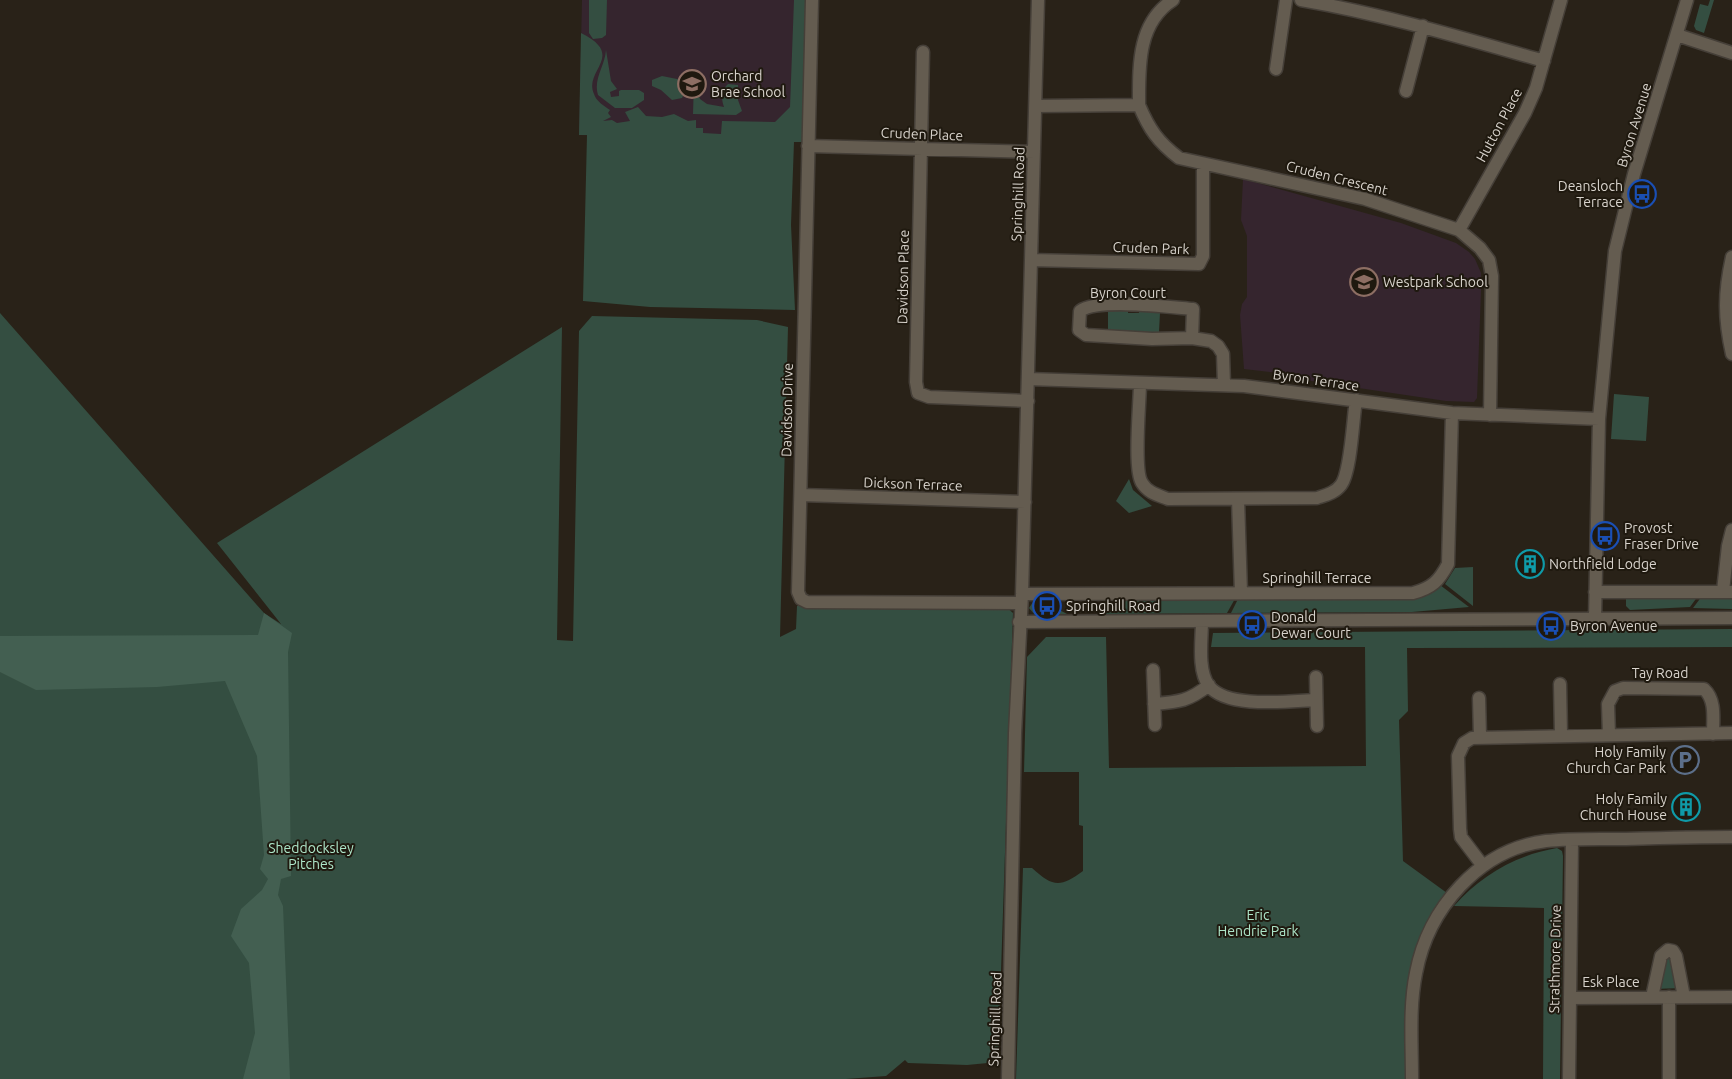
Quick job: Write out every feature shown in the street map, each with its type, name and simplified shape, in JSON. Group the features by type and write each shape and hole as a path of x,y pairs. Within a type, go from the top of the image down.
{"street":[{"name":"Davidson Drive","path":"812,0 798,592 801,599 807,602 1022,599"},
{"name":"Springhill Road","path":"1008,1079 1038,0"},
{"path":"1036,106 1139,105 1139,65 1143,43 1151,21 1163,6 1173,0"},
{"path":"1276,69 1286,0"},
{"path":"1301,0 1355,9 1423,26 1544,61"},
{"name":"Hutton Place","path":"1459,230 1525,113 1536,88 1561,0"},
{"name":"Byron Avenue","path":"1595,619 1598,420 1615,251 1634,174 1687,0"},
{"path":"1406,91 1423,26"},
{"path":"1677,36 1732,52"},
{"name":"Davidson Place","path":"923,52 916,382 918,393 929,397 1028,401"},
{"name":"Cruden Crescent","path":"1139,105 1147,124 1161,144 1179,158 1203,165 1301,183 1366,198 1459,230 1480,248 1489,260 1492,276 1490,415"},
{"name":"Cruden Place","path":"808,146 1034,152"},
{"name":"Cruden Park","path":"1031,260 1199,264 1203,259 1203,165"},
{"path":"1732,257 1726,284 1724,311 1732,354"},
{"name":"Byron Court","path":"1192,338 1193,309 1114,305 1086,306 1080,311 1079,330 1086,335 1152,339 1192,338 1211,341 1218,346 1225,362 1224,385"},
{"name":"Byron Terrace","path":"1028,379 1224,385 1452,413 1598,420"},
{"path":"1140,383 1137,466 1140,482 1150,493 1168,499 1317,498 1331,494 1341,485 1346,473 1356,400"},
{"name":"Springhill Terrace","path":"1022,599 1241,593 1413,593 1428,589 1439,581 1448,564 1452,413"},
{"name":"Dickson Terrace","path":"801,496 1025,502"},
{"path":"1238,499 1241,593"},
{"path":"1595,592 1727,592 1728,546 1732,530"},
{"path":"1020,622 1732,618"},
{"path":"1202,621 1203,669 1208,685 1221,695 1235,700 1316,700"},
{"path":"1153,670 1155,725"},
{"path":"1316,678 1317,726"},
{"path":"1560,684 1561,735"},
{"path":"1154,704 1180,702 1196,696 1208,685"},
{"name":"Tay Road","path":"1609,735 1608,704 1615,691 1623,688 1704,689 1710,694 1712,702 1712,734"},
{"path":"1479,698 1480,736"},
{"path":"1483,866 1461,837 1458,756 1464,743 1480,736 1732,733"},
{"path":"1412,1079 1415,973 1423,944 1442,908 1461,884 1483,866 1511,851 1544,841 1732,837"},
{"name":"Strathmore Drive","path":"1569,1079 1572,840"},
{"name":"Esk Place","path":"1652,997 1660,956 1668,950 1673,951 1676,956 1684,997"},
{"path":"1669,997 1669,1079"},
{"name":"Esk Place","path":"1570,998 1732,997"}],"shaded area":[{"name":"Orchard Brae School","path":"582,0 806,0 803,142 579,135"},
{"name":"Westpark School","path":"1243,179 1401,223 1456,243 1469,252 1475,259 1481,273 1477,398 1474,402 1446,401 1298,379 1295,375 1244,369 1240,315 1242,304 1247,297 1247,236 1241,220"}],"green space":[{"path":"589,0 607,0 606,35 602,38 593,39 589,33"},
{"path":"794,0 806,0 803,142 794,142 791,225 795,310 650,307 583,301 587,135 579,135 581,33 594,41 601,49 601,63 592,85 596,99 610,110 608,113 611,117 603,121 612,120 617,123 630,121 625,112 638,107 646,116 662,117 674,114 688,121 696,120 696,128 703,128 703,133 721,134 722,121 775,122 790,107"},
{"path":"1710,0 1714,0 1704,33 1696,30 1694,26 1700,4 1708,6"},
{"path":"606,50 611,81 617,89 610,92 611,97 619,96 619,91 621,90 639,90 644,93 644,100 632,108 615,108 598,95 597,83"},
{"path":"662,76 682,80 686,90 682,98 672,100 661,90 652,86 652,80"},
{"path":"694,81 700,99 707,104 724,107 722,98 724,89 728,84 738,85 738,100 742,111 736,115 693,114"},
{"path":"1114,307 1128,308 1128,313 1139,313 1139,309 1154,309 1160,313 1159,332 1152,336 1138,335 1138,331 1128,331 1128,335 1108,330 1108,311"},
{"name":"Sheddocksley Pitches","path":"0,313 264,613 281,624 217,543 562,327 557,640 573,641 579,331 592,316 757,320 788,327 780,637 796,629 797,606 1005,606 1013,613 998,1062 967,1065 908,1063 905,1060 886,1076 846,1079 0,1079"},
{"path":"1614,394 1649,397 1646,441 1611,439"},
{"path":"1129,479 1133,490 1152,506 1129,513 1116,501"},
{"path":"1473,567 1473,606 1445,584 1455,568"},
{"path":"1440,585 1469,607 1412,612 1231,613 1239,597 1413,597"},
{"path":"1626,596 1698,596 1690,607 1630,610 1626,606"},
{"path":"1702,596 1732,596 1732,609 1693,608"},
{"path":"1236,597 1227,613 1098,614 1122,598"},
{"path":"1033,602 1051,608 1052,606 1067,614 1035,615 1029,608"},
{"path":"264,613 292,633 288,652 291,876 281,879 278,895 283,906 290,1079 243,1079 255,1033 249,963 231,936 241,909 262,890 268,879 260,869 264,855 257,756 225,681 157,687 36,690 0,672 0,636 258,635"},
{"name":"Eric Hendrie Park","path":"1732,629 1732,647 1407,648 1408,711 1399,720 1403,861 1447,893 1424,929 1414,958 1409,992 1407,1079 1016,1079 1023,868 1032,868 1051,882 1057,883 1062,883 1075,877 1083,871 1083,826 1079,825 1079,772 1024,772 1027,657 1046,637 1106,637 1109,768 1366,766 1365,647 1211,647 1213,633"},
{"path":"1557,848 1562,851 1563,856 1560,1079 1543,1079 1544,908 1454,906 1476,885 1500,868 1527,856"},
{"path":"1668,950 1682,988 1654,989"}],"place":[{"name":"Orchard Brae School","path":"692,84"},
{"name":"Deansloch Terrace","path":"1642,194"},
{"name":"Westpark School","path":"1364,282"},
{"name":"Provost Fraser Drive","path":"1605,536"},
{"name":"Northfield Lodge","path":"1530,564"},
{"name":"Springhill Road","path":"1047,606"},
{"name":"Donald Dewar Court","path":"1252,625"},
{"name":"Byron Avenue","path":"1551,626"},
{"name":"Holy Family Church Car Park","path":"1685,760"},
{"name":"Holy Family Church House","path":"1686,807"}]}
